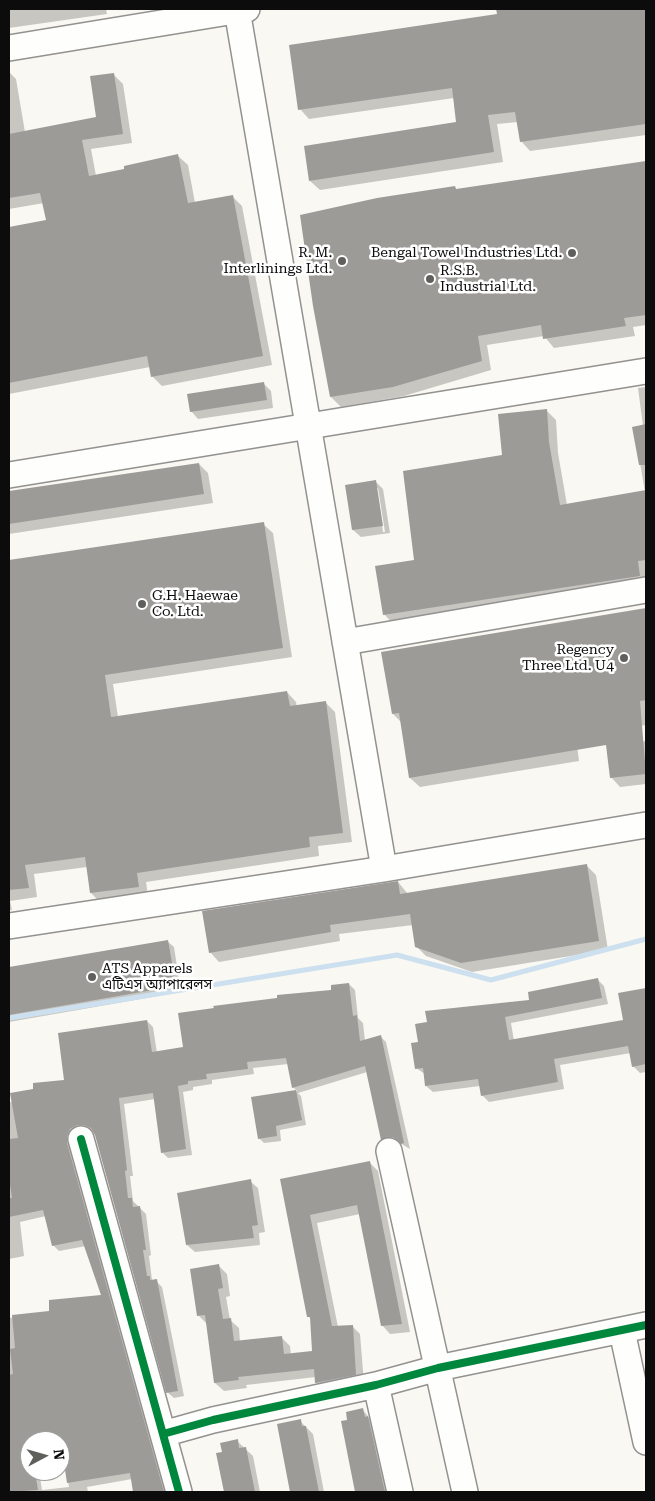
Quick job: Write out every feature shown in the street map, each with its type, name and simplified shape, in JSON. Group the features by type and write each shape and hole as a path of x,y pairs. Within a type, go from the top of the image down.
{"street":[{"path":"9,48 242,10 309,427 384,869"},
{"path":"9,475 646,371"},
{"path":"345,642 646,590"},
{"path":"9,926 384,869 646,825"},
{"path":"81,1139 179,1492"},
{"path":"389,1151 465,1492"},
{"path":"162,1434 213,1420 376,1385 438,1368 646,1325"},
{"path":"622,1330 646,1442"},
{"path":"376,1385 400,1492"}],"building":[{"path":"496,9 646,9 646,124 520,142 515,112 488,115 494,152 309,181 304,146 456,122 452,88 298,110 289,45 497,14"},
{"path":"114,73 123,134 82,140 89,176 124,169 124,166 178,154 188,203 233,195 263,356 151,377 147,356 9,383 9,227 46,220 40,193 9,198 9,134 96,117 90,76"},
{"path":"646,161 646,315 624,318 626,326 543,339 541,325 478,336 482,361 393,387 330,397 313,306 300,215 377,198 455,186 456,189"},
{"path":"264,382 267,400 190,412 187,394"},
{"path":"547,409 549,442 560,505 646,490 646,560 638,561 640,576 383,615 375,566 414,560 403,471 502,455 498,414"},
{"path":"646,424 646,465 639,465 632,427"},
{"path":"199,463 204,494 9,524 9,491"},
{"path":"376,480 383,526 352,530 345,485"},
{"path":"264,522 283,648 105,675 111,717 287,691 290,706 326,701 343,833 309,837 310,847 137,873 139,887 90,893 85,857 25,865 29,888 9,890 9,560"},
{"path":"646,608 646,700 640,701 646,774 610,778 606,745 409,778 399,713 392,714 381,652"},
{"path":"587,864 599,941 461,963 415,947 410,914 330,925 331,932 209,953 202,911 398,881 400,894"},
{"name":"ATS Apparels এটিএস অ্যাপারেলস","path":"168,940 176,986 9,1015 9,967"},
{"path":"598,978 602,998 505,1017 509,1040 623,1020 618,993 646,988 646,1064 632,1067 628,1046 554,1059 558,1082 481,1096 478,1079 425,1086 423,1068 415,1069 411,1043 418,1042 415,1024 427,1022 425,1011 529,1000 528,992"},
{"path":"349,983 353,1016 357,1015 360,1041 381,1035 404,1143 401,1144 393,1137 381,1140 365,1066 292,1088 286,1058 247,1062 248,1069 206,1074 207,1079 188,1081 188,1084 178,1086 186,1149 161,1153 153,1093 119,1098 127,1170 125,1171 128,1198 132,1198 133,1207 140,1206 146,1250 143,1250 147,1276 150,1276 150,1280 157,1279 178,1391 166,1393 95,1135 91,1128 84,1125 77,1125 70,1129 67,1143 164,1492 133,1492 130,1473 67,1483 67,1481 70,1481 70,1431 20,1431 20,1481 37,1481 38,1490 9,1492 9,1375 13,1374 10,1349 15,1348 12,1315 49,1311 49,1300 101,1295 82,1240 52,1246 43,1210 9,1217 9,1198 12,1198 9,1178 9,1139 18,1138 10,1093 33,1089 33,1083 64,1080 58,1033 147,1020 152,1052 183,1047 178,1013 214,1008 213,1006 277,998 277,995 331,990 331,985"},
{"path":"296,1090 302,1120 276,1126 277,1136 258,1139 251,1097"},
{"path":"370,1161 402,1324 381,1326 357,1205 310,1215 332,1326 353,1325 356,1375 315,1383 314,1369 238,1377 239,1380 214,1383 205,1315 197,1316 190,1269 219,1264 223,1288 218,1289 223,1319 231,1318 234,1341 282,1336 284,1354 312,1351 310,1317 307,1317 280,1179"},
{"path":"251,1179 258,1225 252,1226 254,1238 186,1245 177,1193"},
{"path":"363,1408 365,1417 368,1416 385,1492 355,1492 341,1421 347,1420 346,1412"},
{"path":"301,1419 302,1426 306,1426 319,1492 290,1492 277,1424"},
{"path":"238,1439 239,1448 246,1447 255,1492 224,1492 216,1453 222,1452 220,1443"}],"waterway":[{"path":"9,1018 397,955 491,980 646,939"}],"cycle path":[{"path":"81,1139 179,1492"},
{"path":"163,1434 213,1420 376,1385 438,1368 646,1325"}],"place":[{"name":"Bengal Towel Industries Ltd.","path":"572,253"},
{"name":"R. M. Interlinings Ltd.","path":"342,261"},
{"name":"R.S.B. Industrial Ltd.","path":"430,279"},
{"name":"G.H. Haewae Co. Ltd.","path":"142,604"},
{"name":"Regency Three Ltd. U4","path":"624,658"},
{"name":"ATS Apparels এটিএস অ্যাপারেলস","path":"92,977"}]}
